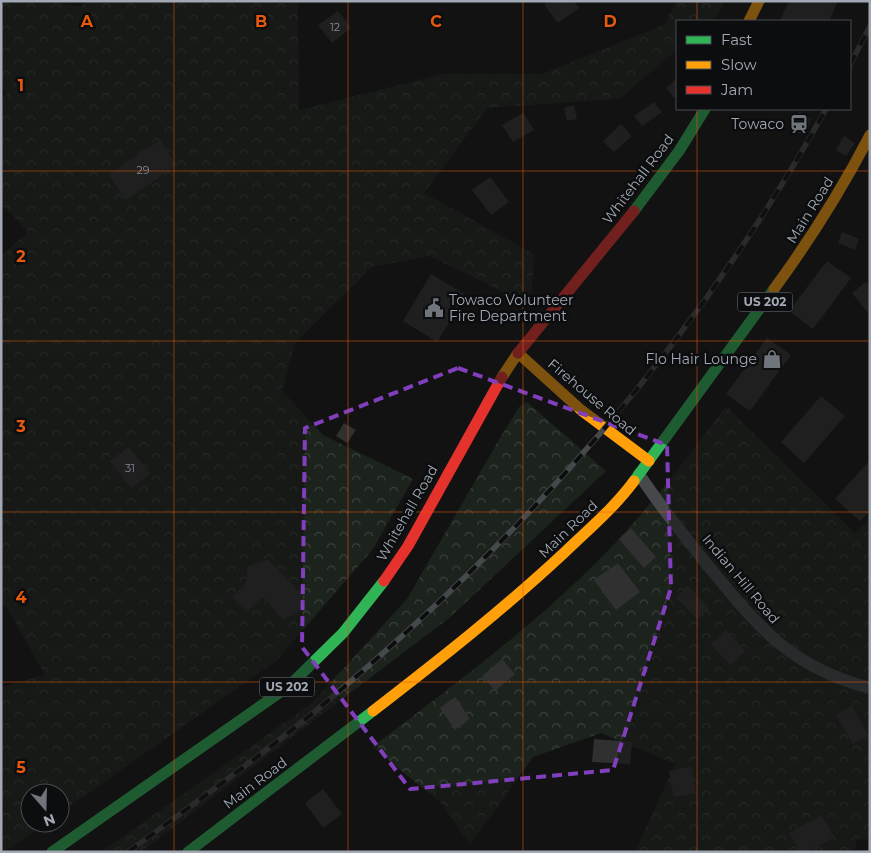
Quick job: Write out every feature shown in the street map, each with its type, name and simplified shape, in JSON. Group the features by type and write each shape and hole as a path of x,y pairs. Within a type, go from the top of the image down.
{"main road":[{"path":"750,20 759,1"},
{"name":"Whitehall Road","path":"52,852 231,728 288,686 343,633 370,601 408,546 490,396 518,353 646,196 679,151 704,110"},
{"name":"Main Road","path":"188,852 390,700 526,590 619,501 805,247 845,183 870,135"},
{"name":"Firehouse Road","path":"518,353 547,381 614,437 649,461"}],"street":[{"name":"Indian Hill Road","path":"639,474 664,510 748,615 775,641 808,665 870,688"}],"highlighted area":[{"path":"458,368 667,445 671,588 613,770 410,789 302,647 305,428"}],"green space":[{"path":"1,1 51,1 80,7 87,1 302,1 298,3 299,110 442,74 542,74 664,25 676,1 725,1 716,16 709,20 676,20 676,51 619,99 487,108 424,193 534,254 532,290 523,302 430,256 372,267 295,343 282,391 323,435 413,479 373,549 276,661 70,806 70,783 20,783 20,833 32,833 5,852 1,852 1,687 45,675 6,606 1,606 1,320 5,317 1,313 1,256 28,232 1,204 1,99 7,93 1,84"},
{"path":"527,402 606,471 449,618 141,852 101,852 311,704 407,599 500,438 520,406"},
{"path":"726,406 855,533 870,518 870,839 858,839 853,852 635,852 675,764 601,733 533,757 470,845 440,802 372,747 515,636 595,564 647,507"}],"building":[{"path":"548,1 574,1 579,8 558,23 544,4"},
{"path":"789,1 838,1 829,20 780,20"},
{"path":"338,11 351,28 332,43 318,25"},
{"path":"676,79 676,97 674,98 666,88"},
{"path":"654,102 662,112 642,126 634,116"},
{"path":"574,105 577,119 567,121 564,108"},
{"path":"799,111 811,119 807,132 805,131 803,135 790,129"},
{"path":"523,113 534,130 513,142 502,125"},
{"path":"621,124 632,136 614,152 603,141"},
{"path":"844,136 855,143 846,156 836,150"},
{"path":"160,140 177,165 126,200 109,175"},
{"path":"490,177 509,202 491,215 472,190"},
{"path":"842,232 859,239 855,250 838,243"},
{"path":"827,261 851,278 813,329 789,311"},
{"name":"Towaco Volunteer Fire Department","path":"431,274 466,295 437,342 403,321"},
{"path":"866,282 870,287 868,313 852,293"},
{"path":"767,338 791,355 750,411 726,394"},
{"path":"821,396 845,416 804,463 781,442"},
{"path":"344,423 356,430 347,443 336,436"},
{"path":"129,447 150,474 131,488 110,461"},
{"path":"870,460 870,511 860,521 835,499"},
{"path":"631,528 656,557 644,568 619,539"},
{"path":"268,560 305,597 297,614 283,619 262,597 247,612 232,597 246,583 248,566"},
{"path":"618,563 640,592 616,610 594,580"},
{"path":"688,586 709,608 697,619 676,597"},
{"path":"726,630 745,651 730,665 711,644"},
{"path":"502,659 515,674 495,691 482,676"},
{"path":"455,697 470,719 455,730 440,708"},
{"path":"852,706 868,735 853,744 836,715"},
{"path":"594,739 632,742 630,764 592,762"},
{"path":"692,767 696,793 674,797 669,771"},
{"path":"323,789 342,814 323,828 305,803"},
{"path":"822,815 834,837 808,852 800,852 789,833"}],"railway":[{"path":"851,63 870,26"},
{"path":"128,852 248,764 318,709 394,644 466,576 535,506 600,433 662,357 720,278 775,195 825,110"}],"traffic: fast":[{"path":"634,211 679,151 704,110"},
{"path":"634,481 774,289"},
{"path":"52,852 289,686 343,633 384,581"},
{"path":"188,852 373,711"}],"traffic: slow":[{"path":"750,20 759,1"},
{"path":"774,289 825,214 870,135"},
{"path":"502,377 518,353 581,410 649,461"},
{"path":"373,711 519,594 601,518 634,481"}],"traffic: jam":[{"path":"518,353 634,211"},
{"path":"384,581 408,546 502,377"}],"place":[{"name":"Towaco","path":"799,124"},
{"name":"Towaco Volunteer Fire Department","path":"434,308"},
{"name":"Flo Hair Lounge","path":"772,359"}]}
